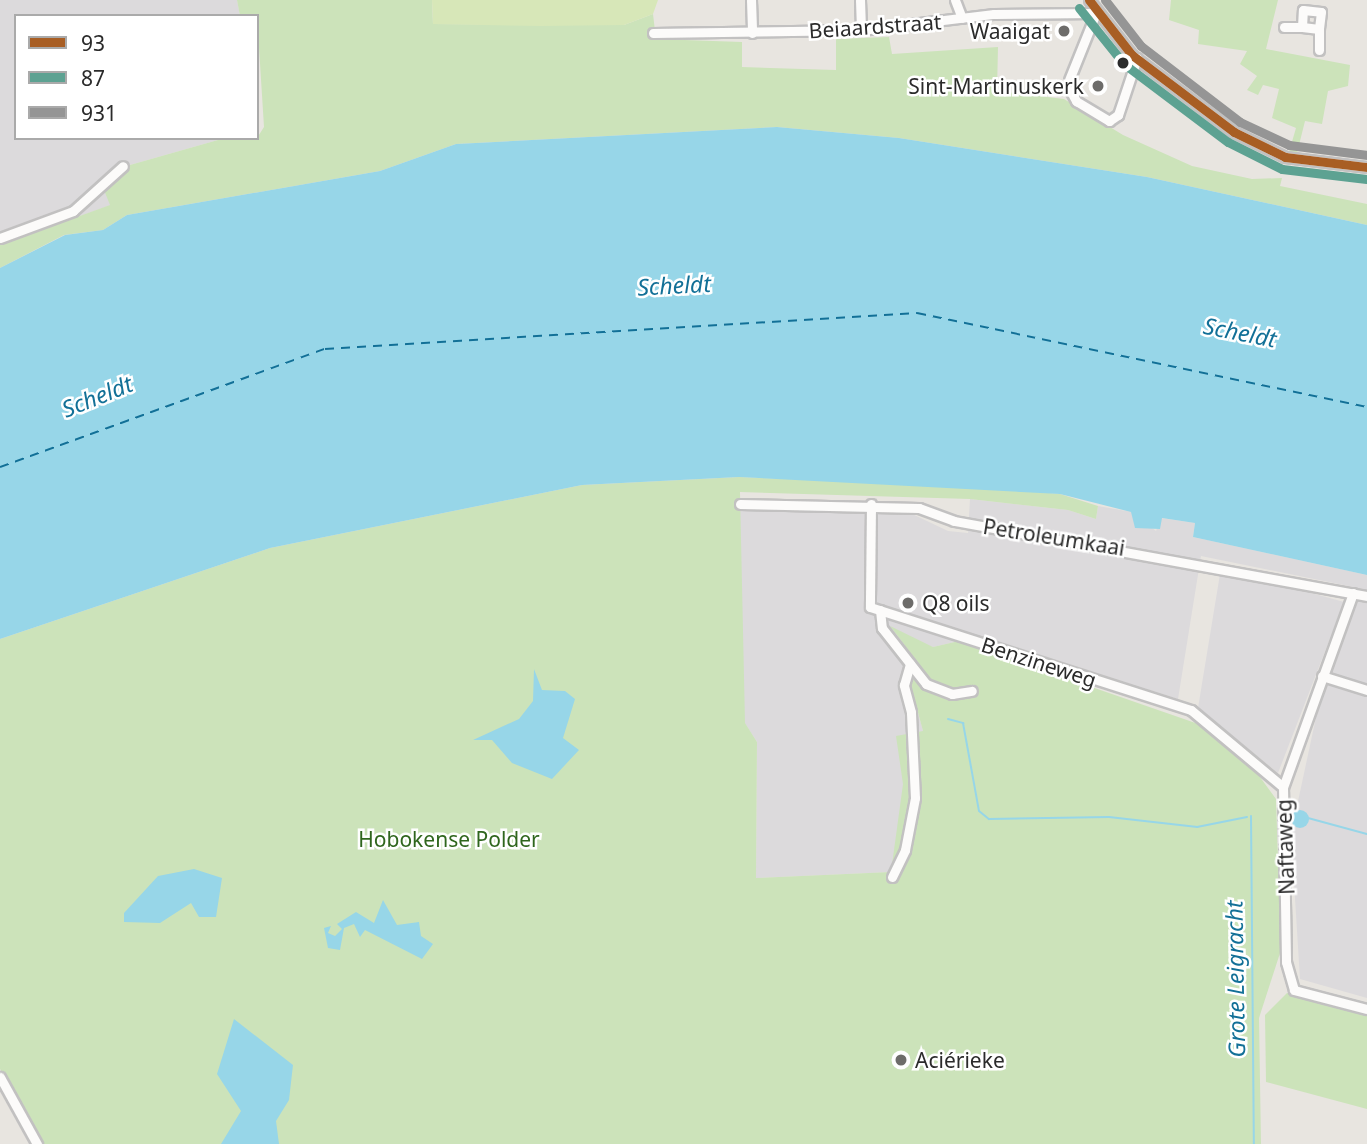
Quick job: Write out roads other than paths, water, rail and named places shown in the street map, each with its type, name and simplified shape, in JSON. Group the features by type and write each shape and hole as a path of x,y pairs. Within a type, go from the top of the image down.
{"street":[{"path":"751,0 752,33"},
{"path":"860,0 861,30"},
{"path":"955,0 962,19"},
{"path":"1089,0 1096,13 1137,58 1234,132 1285,157 1367,167"},
{"path":"1312,11 1313,0"},
{"path":"1302,27 1303,10 1321,12 1319,50"},
{"path":"1096,13 1070,85 1076,101 1110,121 1118,115 1137,58"},
{"name":"Beiaardstraat","path":"653,33 861,30 962,19 1096,13"},
{"path":"1284,27 1319,29"},
{"path":"0,238 73,211 123,166"},
{"name":"Petroleumkaai","path":"740,504 871,504 1367,596"},
{"path":"871,504 870,607 880,610 879,623 910,664 938,691 971,691"},
{"name":"Naftaweg","path":"1353,593 1283,787 1291,988 1367,1009"},
{"name":"Benzineweg","path":"880,610 1191,710 1283,787"},
{"path":"892,877 905,850 915,798 911,712 904,685 910,664"},
{"path":"1322,676 1367,690"},
{"path":"0,1077 37,1144"}],"water":[{"name":"Scheldt","path":"777,127 899,138 1147,177 1367,225 1367,575 1193,537 1195,523 1162,518 1160,529 1135,528 1131,512 1060,494 739,477 582,485 270,548 0,639 0,268 65,235 103,230 127,215 380,171 456,144"},
{"path":"534,669 542,690 565,691 575,699 563,738 579,750 552,779 512,763 492,740 473,740 519,719 533,701"},
{"path":"1300,810 1306,813 1309,819 1306,825 1300,828 1294,825 1291,819 1294,813"},
{"path":"194,869 222,878 216,917 199,917 191,903 160,923 124,922 124,913 158,876"},
{"path":"383,900 397,925 419,922 421,936 433,944 422,959 365,930 360,937 354,924 344,928 340,950 328,948 324,928 331,926 328,933 335,936 342,929 337,924 356,912 374,923"},
{"path":"234,1019 293,1065 289,1100 276,1121 279,1144 221,1144 241,1111 217,1074"}],"waterway":[{"path":"948,719 963,723 979,811 989,819 1109,817 1197,827 1247,817"},
{"name":"Grote Leigracht","path":"1251,816 1254,1144"},
{"name":"Grote Leigracht","path":"1308,818 1367,834"}],"place":[{"name":"Waaigat","path":"1064,31"},
{"name":"Sint-Martinuskerk","path":"1098,86"},
{"name":"Q8 oils","path":"908,603"},
{"name":"Aciérieke","path":"901,1060"}],"park label":[{"name":"Hobokense Polder","path":"449,839"}]}
